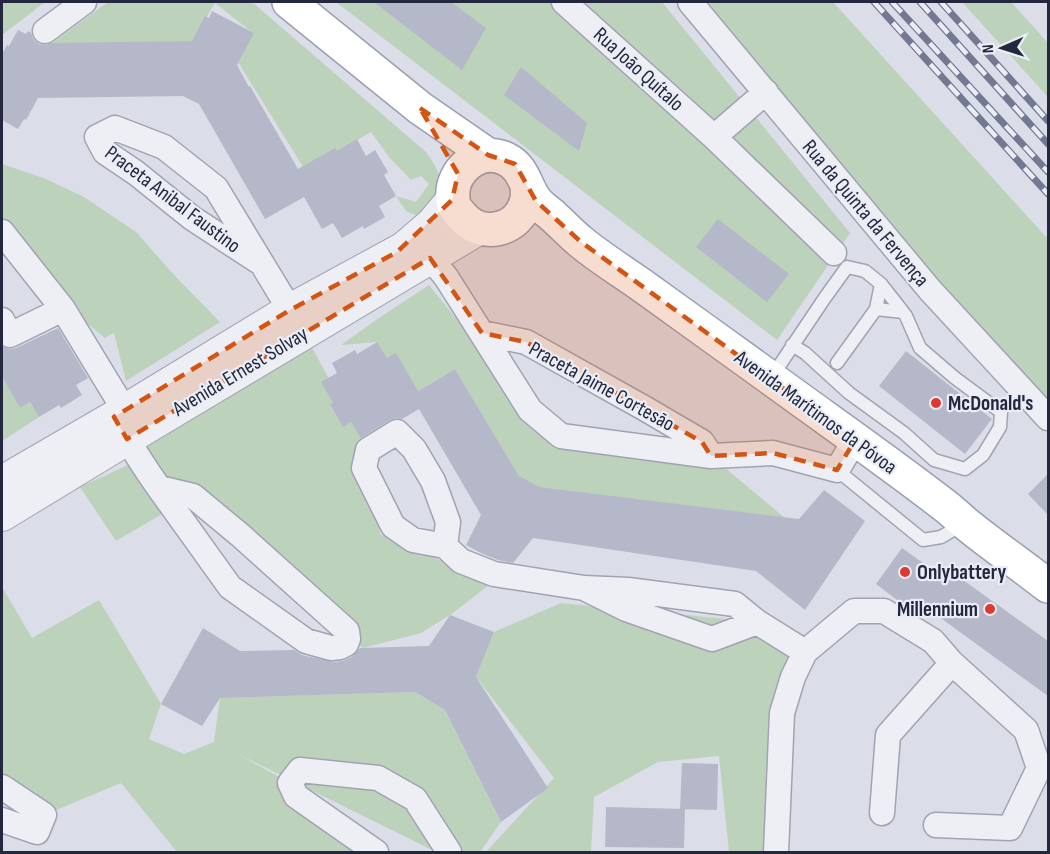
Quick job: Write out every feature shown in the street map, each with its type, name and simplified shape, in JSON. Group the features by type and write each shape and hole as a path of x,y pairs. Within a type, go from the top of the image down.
{"main road":[{"name":"Avenida Marítimos da Póvoa","path":"290,2 420,108 488,155 515,164 523,174 536,201 581,242 946,506 1048,586"},
{"name":"Avenida Marítimos da Póvoa","path":"420,108 455,187 457,210 463,218 473,226 489,230 500,229 511,224 581,242"},
{"path":"455,187 464,166 488,155"},
{"path":"511,224 523,210 527,198 527,186"}],"street":[{"path":"45,31 84,2"},
{"name":"Rua João Quítalo","path":"564,2 714,137 834,254"},
{"name":"Rua da Quinta da Fervença","path":"690,2 930,290 1048,418"},
{"path":"714,137 766,92"},
{"name":"Praceta Anibal Faustino","path":"261,263 192,218 136,173 105,152 97,137 115,129 165,147 216,188 297,322"},
{"name":"Avenida Ernest Solvay","path":"297,322 404,248 432,224 455,187"},
{"name":"Avenida Ernest Solvay","path":"2,482 122,422 297,322 430,258 480,228"},
{"path":"2,232 63,309 122,422 139,460 159,488 230,587 306,641 331,648 346,644 347,631 240,535 193,496 159,488"},
{"name":"Praceta Jaime Cortesão","path":"430,258 446,277 530,410 561,436 711,456 773,453 837,470"},
{"path":"2,320 10,335 63,309"},
{"name":"Praceta Jaime Cortesão","path":"482,333 526,342 702,442 711,456"},
{"name":"Avenida Ernest Solvay","path":"2,515 122,422"},
{"path":"445,546 448,522 434,481 414,449 397,432 368,450 364,468 393,526 413,540 445,546 461,561 494,574 584,588 628,590 735,604 757,622 806,652"},
{"path":"837,470 855,440"},
{"path":"584,588 626,609 711,639 757,622"},
{"path":"776,852 782,713 794,677 806,652 854,611 884,611 933,641 952,663 1026,730 1039,768 1010,828 936,825"},
{"path":"882,813 888,735 952,663"},
{"path":"376,852 296,796 290,783 300,770 378,778 415,799 449,852"},
{"path":"2,787 44,815 37,832 2,820"}],"lane":[{"path":"770,378 792,345 847,267 866,271 880,284 906,316 920,348 955,378 1001,412 1000,427 984,455 965,469 934,460 904,433 849,393 805,353 792,345"},
{"path":"837,363 876,309 880,284"},
{"path":"876,309 903,312"},
{"path":"837,470 923,540 941,537 965,523"}],"highlighted area":[{"path":"420,108 488,155 515,164 536,201 581,242 855,440 837,470 773,453 711,456 702,442 526,342 482,333 430,258 127,439 114,417 290,310 397,252 452,200 458,174"}],"green space":[{"path":"2,2 45,2 2,35"},
{"path":"108,2 252,2 426,152 438,172 440,186 425,219 406,211 396,196 416,202 429,184 421,176 411,180 389,157 371,132 305,170 238,62 253,33 215,3 192,41 48,46"},
{"path":"336,2 662,2 850,233 777,340"},
{"path":"690,2 833,2 1048,239 1048,417"},
{"path":"962,2 1011,2 1048,43 1048,97"},
{"path":"2,164 46,179 84,197 136,232 220,322 126,381 114,333 105,338 2,253"},
{"path":"429,285 530,410 561,436 711,456 785,518 540,487 519,476 455,369 414,393 377,342 341,345"},
{"path":"304,333 368,450 380,534 493,582 450,615 421,633 363,648 193,496 116,541 80,487 139,460 127,439"},
{"path":"5,373 20,408 30,402 39,417 2,441 2,375"},
{"path":"2,587 32,638 99,600 161,704 149,739 184,754 214,742 220,698 415,692 445,710 501,822 480,852 436,852 234,752 290,783 376,852 177,852 121,783 44,815 2,787"},
{"path":"561,603 757,622 805,652 777,847 762,852 729,852 719,756 658,762 594,797 591,852 486,852 554,778 476,677 494,632"}],"building":[{"path":"374,2 451,2 486,28 462,70"},
{"path":"212,11 254,33 237,65 298,169 335,148 337,151 357,139 366,156 375,150 388,172 384,175 396,196 379,206 385,217 342,238 333,223 322,229 304,197 265,219 199,104 183,96 38,98 26,120 24,119 18,129 2,120 2,54 18,30 26,34 28,31 39,44 46,45 51,43 192,41 205,16 209,18"},
{"path":"521,67 587,123 579,151 504,95"},
{"path":"718,219 789,274 767,302 696,247"},
{"path":"58,328 88,378 76,385 82,395 61,408 59,405 39,417 30,402 20,408 2,376 2,346 9,349 16,348"},
{"path":"377,342 387,358 396,353 418,391 455,369 519,476 540,487 799,519 824,490 865,521 805,610 756,571 533,538 513,563 498,560 466,545 481,515 419,409 402,419 390,420 361,438 351,422 343,427 330,404 333,403 321,382 337,373 332,363 355,350 357,354"},
{"name":"McDonald's","path":"906,351 992,419 965,454 879,386"},
{"path":"1048,474 1048,515 1028,494"},
{"path":"902,548 940,575 945,567 1048,641 1048,696 920,603 913,612 876,584"},
{"path":"450,615 494,632 476,677 548,788 501,822 445,710 415,692 220,698 202,726 161,704 203,628 240,651 294,650 302,655 333,662 352,657 360,648 429,646"},
{"path":"682,763 718,764 717,810 680,809"},
{"path":"606,807 685,809 684,848 605,847"}],"railway":[{"path":"874,2 1048,194"},
{"path":"892,2 1048,172"},
{"path":"920,2 1048,144"},
{"path":"941,2 1048,121"}],"place":[{"name":"McDonald's","path":"936,403"},
{"name":"Onlybattery","path":"905,572"},
{"name":"Millennium","path":"990,609"}]}
